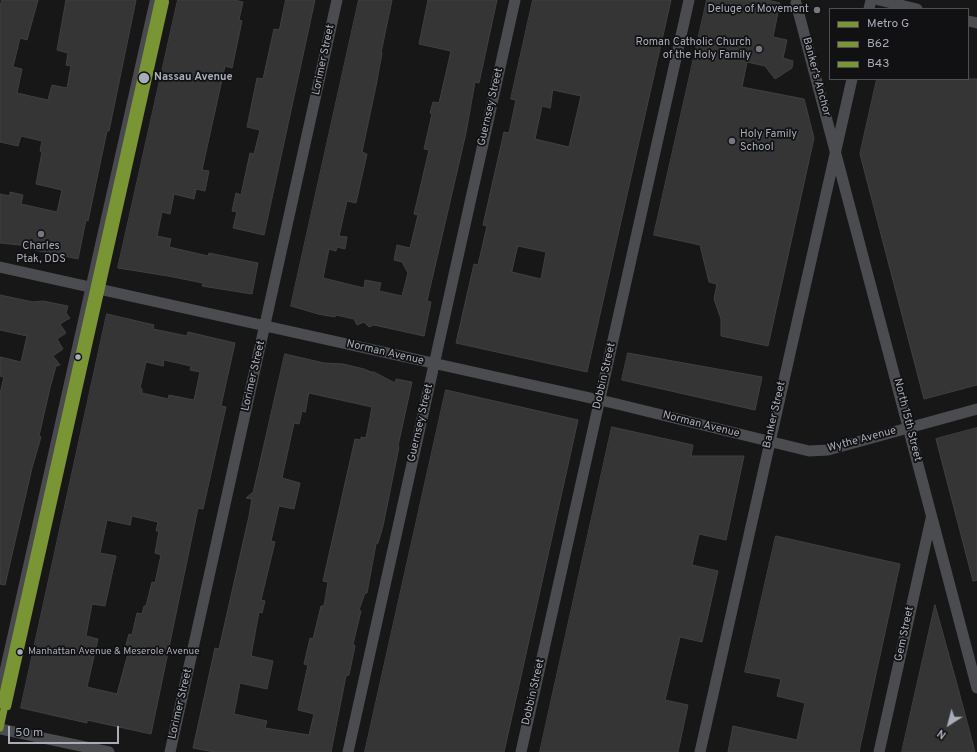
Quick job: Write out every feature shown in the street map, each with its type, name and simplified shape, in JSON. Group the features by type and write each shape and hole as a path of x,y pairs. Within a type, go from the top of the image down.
{"street":[{"path":"0,705 158,0"},
{"name":"Lorimer Street","path":"170,752 337,0"},
{"name":"Guernsey Street","path":"348,752 515,0"},
{"name":"Dobbin Street","path":"521,752 689,0"},
{"path":"879,0 913,8"},
{"name":"Banker's Anchor","path":"796,2 836,152"},
{"name":"Banker Street","path":"700,752 769,441 852,80"},
{"name":"North 15th Street","path":"836,152 977,688"},
{"name":"Norman Avenue","path":"0,267 599,400 769,441"},
{"name":"Wythe Avenue","path":"769,441 788,447 818,452 977,409"},
{"name":"Gem Street","path":"879,752 931,517"},
{"path":"0,729 109,752"}],"building":[{"path":"2,0 38,0 27,40 20,38 13,67 22,69 17,93 48,100 52,85 67,88 71,66 66,65 68,53 57,50 66,0 136,0 109,131 107,131 88,221 86,220 78,259 30,249 30,246 0,243 0,194 10,196 10,192 23,195 21,204 57,212 62,190 36,184 42,152 40,151 42,141 21,136 18,146 0,142 0,7"},
{"path":"178,0 234,0 243,2 239,20 242,21 232,68 225,66 202,170 209,171 205,191 196,189 194,199 174,194 170,214 162,212 157,236 171,239 169,247 208,256 209,253 258,263 252,294 202,286 203,283 168,276 118,268"},
{"path":"286,0 315,0 264,235 233,228 237,212 232,211 236,193 241,195 250,153 254,154 260,130 247,127 257,78 263,79 274,29 279,30"},
{"path":"359,0 392,0 362,152 367,154 356,203 347,201 339,236 347,237 345,249 337,247 336,251 329,249 323,278 364,288 365,280 381,283 379,291 402,296 408,273 402,262 394,260 397,245 410,248 418,215 414,214 429,150 424,149 432,114 430,113 433,102 439,103 451,51 419,44 428,0 497,0 479,83 475,82 466,133 427,301 431,302 424,336 374,325 369,327 364,322 357,325 354,319 336,315 335,317 318,314 291,306"},
{"path":"533,0 671,0 587,372 456,343 474,264 478,265 487,226 483,225 504,132 509,133 516,100 511,99","holes":["553,90 581,96 569,147 535,139 542,106 550,108","518,246 546,252 541,279 512,272"]},
{"path":"707,0 767,0 780,3 773,37 787,40 783,58 793,61 792,68 775,79 765,66 747,62 742,87 804,99 814,138 768,346 721,336 721,319 714,299 717,284 709,282 700,245 654,235"},
{"path":"977,79 977,385 924,399 860,154 877,80"},
{"path":"0,295 33,302 43,301 68,306 66,313 70,318 60,324 66,333 57,339 63,349 53,356 60,365 56,366 50,388 39,436 41,437 32,468 5,585 0,584 0,394 4,377 0,376 0,357 21,362 27,336 0,330"},
{"path":"107,314 154,325 153,329 187,336 188,332 235,343 221,406 226,407 203,509 198,508 151,734 87,720 87,723 21,708","holes":["164,360 191,366 190,370 200,372 194,400 169,395 168,399 142,393 142,389 140,388 146,362 163,366","132,516 158,522 156,531 159,531 155,553 161,555 155,583 152,582 146,606 144,606 142,614 137,613 132,635 129,634 126,645 130,646 117,694 87,687 98,639 86,636 92,604 105,606 116,556 100,553 107,520 130,525"]},
{"path":"628,353 762,377 755,410 622,380"},
{"path":"285,354 324,363 343,364 364,369 374,372 395,383 396,379 412,382 383,526 378,543 376,544 367,593 365,593 359,610 361,611 353,644 355,646 349,675 346,676 331,752 214,752 193,748 215,648 219,649 249,516 252,499 246,498 253,492","holes":["309,393 372,407 366,438 361,437 361,440 355,439 323,581 328,582 324,606 321,606 313,639 310,638 304,664 308,665 298,710 314,714 309,735 265,728 267,721 234,714 240,683 267,689 273,661 251,656 259,612 262,613 265,601 261,600 275,542 271,541 279,506 294,509 300,483 282,478 294,423 299,424 302,411 305,412"]},
{"path":"446,390 578,420 520,681 504,752 365,752"},
{"path":"612,427 693,445 691,456 744,456 726,540 699,534 692,565 718,571 702,642 680,637 665,700 688,705 678,752 540,752"},
{"path":"977,428 977,580 973,581 936,439"},
{"path":"776,536 900,564 859,752 728,752 733,726 797,740 805,703 777,696 781,679 745,672"},
{"path":"935,605 958,688 975,752 902,752"}],"metro line":[{"name":"G","path":"0,728 161,0"}],"transit line":[{"name":"B62","path":"0,705 158,0"},
{"name":"B43","path":"8,707 166,2"}],"place":[{"name":"Deluge of Movement","path":"817,10"},
{"name":"Roman Catholic Church of the Holy Family","path":"759,49"},
{"name":"Nassau Avenue","path":"144,78"},
{"name":"Holy Family School","path":"732,141"},
{"name":"Charles Ptak, DDS","path":"41,234"},
{"name":"Manhattan Avenue & Meserole Avenue","path":"20,652"}]}
